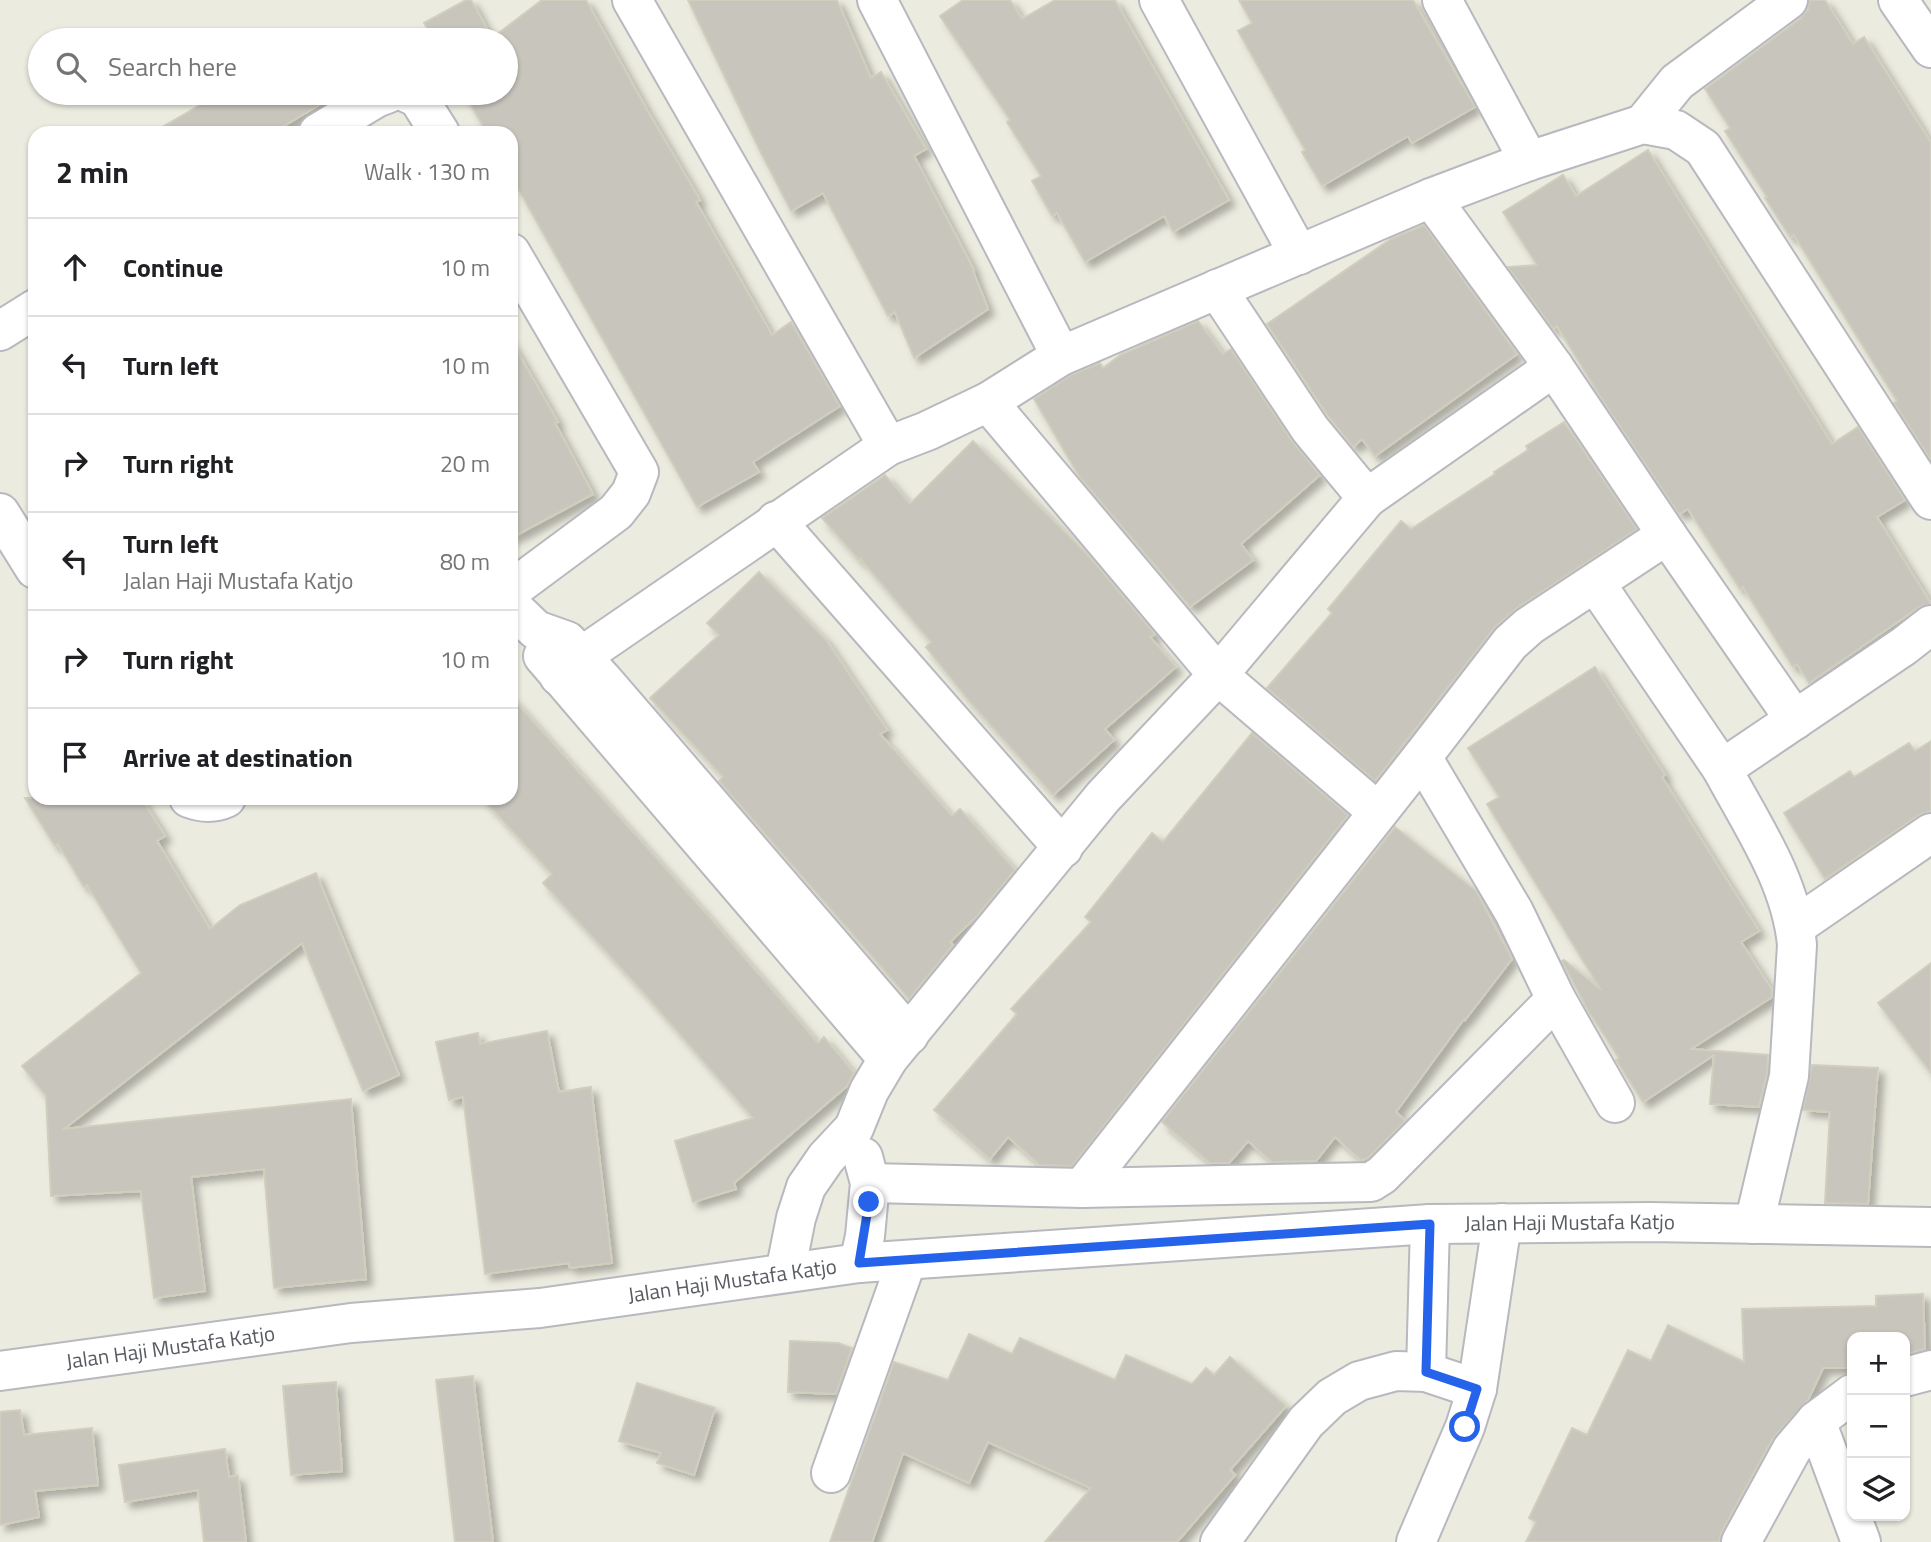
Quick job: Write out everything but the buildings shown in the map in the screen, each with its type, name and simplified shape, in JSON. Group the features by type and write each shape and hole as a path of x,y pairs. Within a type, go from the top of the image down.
{"street":[{"path":"632,0 888,446"},
{"path":"877,0 1061,356"},
{"path":"1159,0 1299,255"},
{"path":"1442,0 1529,161"},
{"path":"1643,124 1677,82 1788,0"},
{"path":"1898,0 1931,48"},
{"path":"330,126 364,105"},
{"path":"422,105 436,126"},
{"path":"570,666 888,446 928,431 988,402 1061,356 1431,198 1529,161 1643,124 1676,130 1703,148 1931,500"},
{"path":"1431,198 1554,367 1795,720"},
{"path":"518,265 639,472 631,493 615,512 518,585"},
{"path":"1217,289 1310,429 1367,498"},
{"path":"0,331 28,313"},
{"path":"785,1273 796,1218 806,1187 826,1158 854,1128 869,1091 898,1047 1103,797 1218,675 1367,498 1554,367"},
{"path":"988,402 1218,675 1378,812"},
{"path":"0,513 28,558"},
{"path":"776,521 1063,848"},
{"path":"1082,1188 1510,643 1530,626 1667,535"},
{"path":"1596,584 1722,769 1779,874 1796,926 1789,1076 1754,1224"},
{"path":"523,618 544,660 570,666 898,1047"},
{"path":"1722,769 1931,625"},
{"path":"1422,757 1514,912 1556,999 1615,1103"},
{"path":"1796,926 1931,833"},
{"path":"870,1183 1082,1188 1364,1184 1377,1180 1556,999"},
{"path":"854,1128 870,1183 865,1236 859,1263"},
{"path":"1416,1542 1465,1427 1477,1389 1502,1223"},
{"path":"1426,1372 1430,1224"},
{"name":"Jalan Haji Mustafa Katjo","path":"0,1371 351,1323 540,1308 859,1263 1430,1224 1931,1227"},
{"path":"831,1474 907,1260"},
{"path":"1910,1376 1931,1370"},
{"path":"1220,1542 1306,1422 1332,1397 1359,1381 1396,1371 1426,1372 1477,1389"},
{"path":"1741,1542 1792,1449 1816,1421 1851,1395"},
{"path":"1816,1421 1861,1542"}],"route":[{"path":"869,1202 859,1263 1430,1224 1426,1372 1477,1389 1465,1427"}]}
